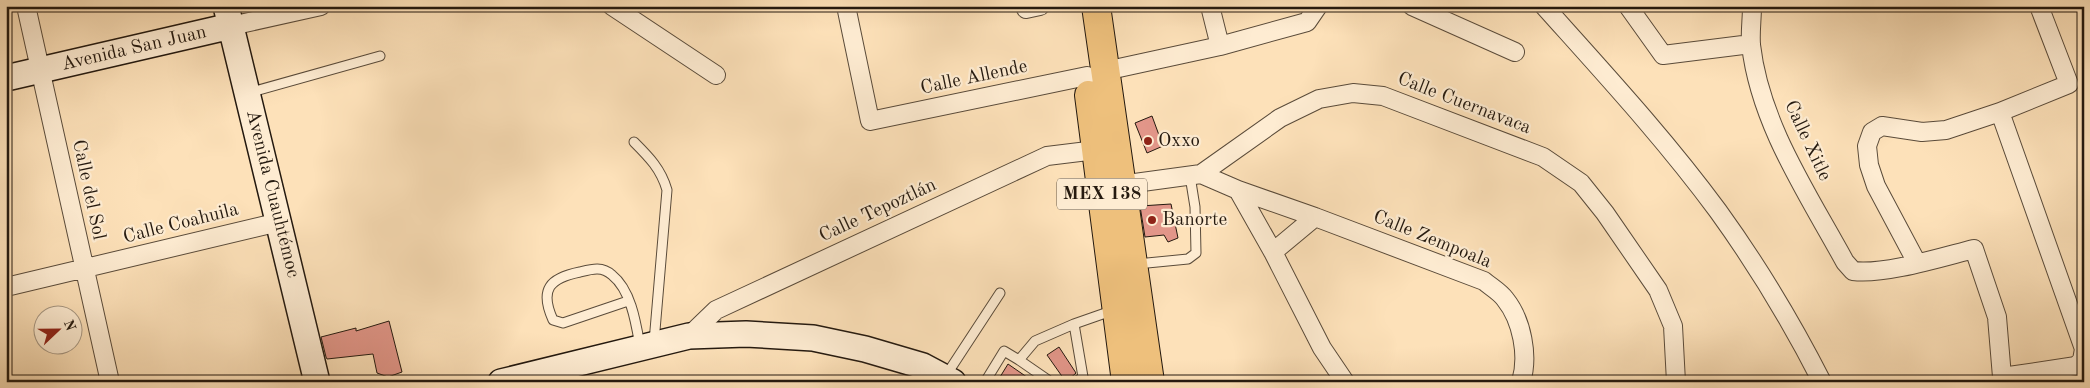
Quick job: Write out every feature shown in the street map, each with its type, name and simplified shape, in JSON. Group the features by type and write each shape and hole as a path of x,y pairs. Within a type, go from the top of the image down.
{"main road":[{"name":"MEX 138","path":"1078,6 1096,74 1120,185 1150,382"},
{"name":"MEX 138","path":"1096,6 1096,150 1126,382"},
{"name":"Avenida San Juan","path":"6,78 228,16"},
{"name":"Avenida Cuauhtémoc","path":"228,16 317,382"},
{"path":"501,382 689,336 746,334 813,338 864,349 923,366 949,380"}],"street":[{"name":"Calle del Sol","path":"26,6 110,382"},
{"name":"Avenida San Juan","path":"228,16 321,6"},
{"path":"612,6 716,75"},
{"name":"Calle Allende","path":"846,6 870,121 1220,46 1307,22 1318,6"},
{"path":"1025,6 1026,9 1040,6"},
{"path":"1210,6 1220,46"},
{"path":"1412,6 1515,52"},
{"path":"1544,6 1659,137 1717,211 1793,327 1822,382"},
{"path":"1628,6 1663,55 1751,44"},
{"name":"Calle Xitle","path":"1752,6 1751,44 1760,90 1783,148 1845,262 1853,271 1864,272 1917,263 1974,249 1997,317 2001,380"},
{"path":"1917,263 1876,186 1869,165 1867,146 1872,132 1882,126 1922,132 1946,130 2000,112 2069,84 2039,6"},
{"name":"Calle Cuernavaca","path":"1120,185 1196,175 1280,118 1319,99 1353,93 1383,96 1543,157 1581,183 1605,212 1658,290 1673,326 1676,382"},
{"path":"2000,112 2084,349 2082,360 2076,366 2001,380"},
{"name":"Calle Tepoztlán","path":"689,336 716,310 1047,156 1096,150"},
{"name":"Calle Zempoala","path":"1196,175 1315,217 1484,281 1505,299 1518,324 1526,354 1521,382"},
{"path":"1238,190 1273,252 1322,348 1345,382"},
{"path":"1273,252 1315,217"},
{"name":"Calle Coahuila","path":"6,287 84,270 279,222"}],"lane":[{"path":"247,93 380,56"},
{"path":"634,142 655,163 663,176 667,190 647,346"},
{"path":"1132,265 1188,259 1196,253 1194,208 1196,175"},
{"path":"628,300 563,323 553,320 549,311 548,297 550,286 563,275 598,268 605,269 621,284 628,300 647,346"},
{"path":"949,380 1000,293"},
{"path":"1019,360 1035,341 1074,324 1117,309"},
{"path":"1074,324 1083,377 1076,382"},
{"path":"989,380 1004,351 1049,381"}],"building":[{"path":"1152,116 1163,146 1147,153 1135,123"},
{"path":"1171,204 1178,238 1168,242 1164,235 1145,237 1140,206"},
{"path":"389,321 402,372 388,377 377,373 373,354 327,359 321,337 356,328 356,331"},
{"path":"1059,347 1076,373 1066,382 1047,355"},
{"path":"1008,364 1034,382 1007,382 1000,377"}],"place":[{"name":"Oxxo","path":"1148,141"},
{"name":"Banorte","path":"1152,220"}]}
